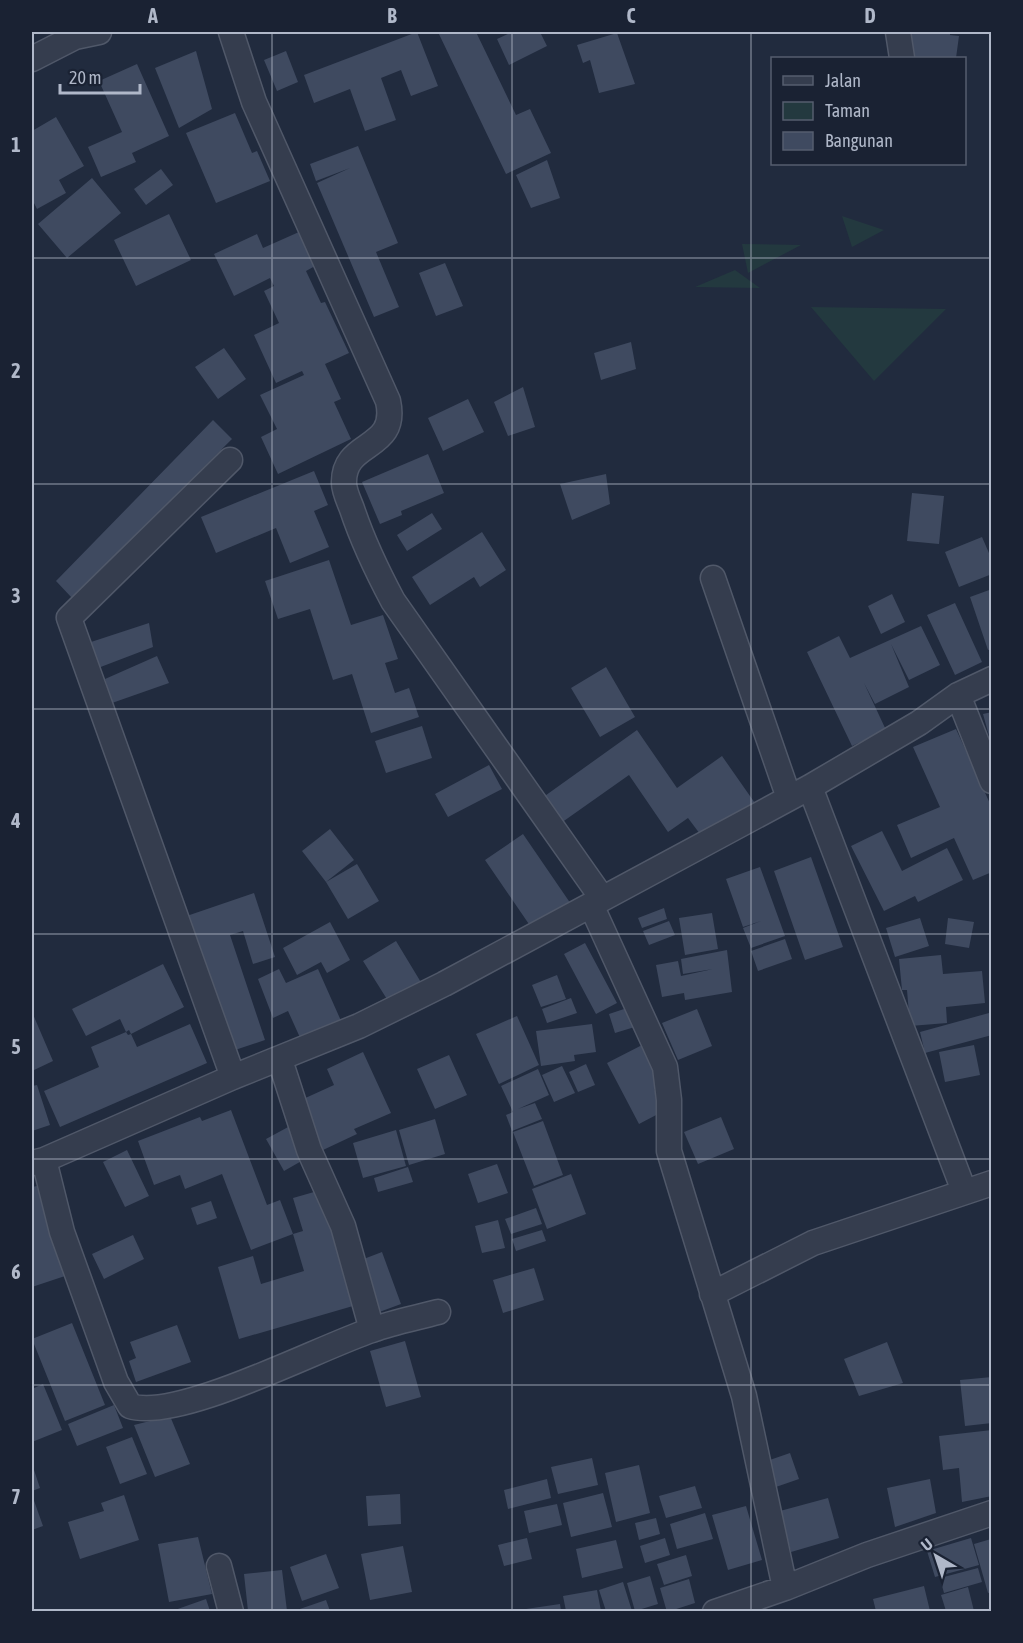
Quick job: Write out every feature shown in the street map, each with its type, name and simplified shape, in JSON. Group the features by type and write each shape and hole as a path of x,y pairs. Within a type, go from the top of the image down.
{"street":[{"path":"32,59 75,37 99,32"},
{"path":"231,32 254,102 388,401 390,422 386,431 352,457 343,484 365,549 393,602 597,902 665,1067 669,1100 669,1151 744,1396 785,1588"},
{"path":"897,32 902,57"},
{"path":"231,460 69,618 233,1077"},
{"path":"712,578 964,1191"},
{"path":"438,1312 372,1330 280,1368 174,1405 148,1410 130,1406 116,1382 38,1162 233,1077 280,1060 358,1026 444,984 800,792 919,723 958,695 992,679"},
{"path":"958,695 992,781"},
{"path":"280,1060 309,1150 343,1226 372,1330"},
{"path":"712,1294 813,1243 992,1183"},
{"path":"715,1611 785,1588 867,1555 992,1513"},
{"path":"219,1566 231,1611"}],"green space":[{"path":"842,216 884,230 852,247"},
{"path":"742,244 801,245 748,273"},
{"path":"735,270 760,288 695,287"},
{"path":"811,307 946,309 874,381"}],"building":[{"path":"417,32 438,86 411,96 401,70 381,78 396,120 365,131 350,89 314,103 304,75"},
{"path":"438,32 476,32 516,115 530,109 551,153 506,174"},
{"path":"512,32 540,32 547,46 509,65 497,39"},
{"path":"908,32 950,32 950,35 959,36 956,57 912,57"},
{"path":"617,33 635,84 599,93 590,60 583,63 577,45"},
{"path":"196,51 212,109 179,128 155,68"},
{"path":"286,51 298,82 277,91 264,60"},
{"path":"137,64 169,136 132,153 136,162 101,177 88,147 122,132 99,81"},
{"path":"235,113 252,153 257,151 270,181 216,203 186,133"},
{"path":"56,117 84,166 59,180 66,193 37,209 32,199 32,131"},
{"path":"358,146 398,243 376,252 399,307 374,317 317,183 350,168 316,181 310,164"},
{"path":"547,160 560,198 531,208 516,175"},
{"path":"161,169 173,185 146,205 134,189"},
{"path":"92,178 121,213 67,258 38,224"},
{"path":"169,214 191,260 136,286 114,240"},
{"path":"299,232 315,266 306,271 321,303 325,302 349,353 325,364 341,399 334,402 351,439 278,474 261,437 277,429 260,395 304,375 302,371 276,383 254,335 279,323 264,291 274,286 270,278 234,296 214,254 257,234 263,248"},
{"path":"445,263 463,306 436,316 419,273"},
{"path":"631,342 636,369 601,380 594,353"},
{"path":"224,348 246,379 218,399 195,367"},
{"path":"523,387 535,427 508,436 494,402"},
{"path":"468,399 484,432 443,451 428,418"},
{"path":"213,420 232,439 72,598 56,581"},
{"path":"428,454 444,493 401,511 402,515 380,524 362,482"},
{"path":"314,471 328,505 314,511 329,547 290,563 276,528 216,553 201,517"},
{"path":"606,474 610,504 572,520 560,484"},
{"path":"912,493 944,496 939,544 907,541"},
{"path":"432,513 442,529 407,551 397,535"},
{"path":"482,532 506,570 480,587 474,577 430,605 412,577"},
{"path":"982,537 992,560 992,574 959,587 945,552"},
{"path":"329,560 351,625 383,615 398,659 385,663 395,693 409,688 419,717 371,733 352,674 333,680 310,609 278,619 265,581"},
{"path":"992,589 992,649 988,650 970,597"},
{"path":"892,594 905,622 881,634 868,606"},
{"path":"955,603 982,662 955,675 927,615"},
{"path":"149,623 153,647 98,668 91,642"},
{"path":"921,626 940,665 909,680 891,644 909,687 875,704 864,683 886,730 852,746 807,652 839,636 850,658"},
{"path":"157,656 169,683 112,703 105,679"},
{"path":"606,667 635,717 600,737 571,688"},
{"path":"992,712 992,743 991,743 983,714"},
{"path":"422,726 432,758 386,773 375,741"},
{"path":"956,729 992,808 992,872 973,880 954,838 911,858 897,825 940,807 913,747"},
{"path":"637,730 677,788 722,756 757,806 706,842 688,818 668,832 629,775 561,823 542,798"},
{"path":"489,765 502,789 448,817 435,794"},
{"path":"330,829 354,860 326,882 302,851"},
{"path":"882,831 902,871 947,848 963,880 918,902 915,896 884,911 851,846"},
{"path":"523,834 573,907 535,933 485,860"},
{"path":"811,857 843,947 805,960 774,871"},
{"path":"357,864 379,901 348,919 326,882"},
{"path":"760,867 785,936 751,948 743,928 761,921 743,927 726,879"},
{"path":"254,893 275,957 253,964 243,931 230,935 265,1040 220,1055 175,920"},
{"path":"664,908 667,919 642,928 638,918"},
{"path":"712,913 718,949 685,955 679,918"},
{"path":"920,918 929,946 895,957 886,928"},
{"path":"948,918 974,922 969,948 945,944"},
{"path":"669,921 675,935 649,945 643,931"},
{"path":"330,922 350,960 327,973 321,962 297,975 283,948"},
{"path":"785,939 792,959 758,971 751,951"},
{"path":"396,941 422,984 390,1004 363,961"},
{"path":"585,943 617,1003 596,1014 564,954"},
{"path":"727,950 732,992 685,1000 684,993 662,997 656,965 678,961 681,976 713,969 683,974 681,959"},
{"path":"941,955 943,974 982,971 985,1003 946,1007 947,1023 910,1026 907,990 902,990 899,959"},
{"path":"163,964 184,1007 131,1034 129,1030 126,1032 120,1019 86,1036 72,1009"},
{"path":"279,969 286,983 318,969 342,1023 302,1042 288,1011 273,1018 258,979"},
{"path":"557,975 566,999 541,1007 532,985"},
{"path":"571,998 577,1013 547,1023 542,1009"},
{"path":"630,1007 638,1026 615,1033 609,1014"},
{"path":"697,1009 712,1046 678,1060 662,1023"},
{"path":"32,1012 53,1061 32,1071"},
{"path":"989,1013 992,1035 925,1053 920,1032"},
{"path":"517,1016 539,1065 499,1084 476,1034"},
{"path":"190,1024 207,1063 60,1127 44,1091 99,1067 91,1047 126,1032 128,1035 131,1034 137,1047"},
{"path":"592,1024 596,1052 574,1055 575,1061 541,1066 536,1031"},
{"path":"646,1043 660,1086 654,1089 662,1104 660,1113 639,1124 607,1063"},
{"path":"974,1045 980,1075 945,1082 939,1052"},
{"path":"363,1052 391,1113 354,1129 357,1134 323,1150 301,1100 334,1085 327,1069"},
{"path":"449,1055 467,1095 435,1109 417,1069"},
{"path":"586,1064 595,1085 578,1092 569,1072"},
{"path":"562,1066 575,1093 554,1102 542,1075"},
{"path":"538,1069 549,1095 518,1109 535,1103 542,1119 512,1131 506,1115 513,1112 501,1086"},
{"path":"37,1085 50,1125 32,1131 32,1086"},
{"path":"231,1110 267,1205 280,1200 293,1234 251,1250 222,1174 185,1189 180,1175 154,1185 138,1141 200,1117 202,1121"},
{"path":"721,1117 734,1149 698,1164 684,1132"},
{"path":"435,1119 445,1154 409,1165 399,1130"},
{"path":"543,1121 563,1175 534,1186 513,1132"},
{"path":"290,1126 305,1159 284,1171 266,1139"},
{"path":"396,1130 406,1166 363,1178 353,1143"},
{"path":"127,1150 149,1196 125,1207 103,1162"},
{"path":"497,1164 508,1193 478,1203 468,1174"},
{"path":"408,1167 413,1182 378,1192 374,1178"},
{"path":"571,1174 586,1214 547,1229 532,1189"},
{"path":"37,1186 65,1276 32,1287 32,1187"},
{"path":"321,1190 353,1306 239,1339 218,1267 253,1256 261,1284 304,1271 293,1234 303,1231 293,1198"},
{"path":"211,1201 217,1218 197,1225 191,1208"},
{"path":"536,1208 542,1224 511,1234 505,1219"},
{"path":"498,1220 505,1248 482,1253 475,1226"},
{"path":"542,1230 546,1241 516,1251 512,1239"},
{"path":"133,1235 144,1259 104,1279 92,1254"},
{"path":"382,1252 401,1304 374,1314 361,1260"},
{"path":"534,1268 544,1300 503,1313 493,1280"},
{"path":"72,1323 105,1405 65,1421 32,1339"},
{"path":"177,1325 191,1362 136,1382 129,1361 136,1358 130,1342"},
{"path":"405,1341 421,1397 386,1407 370,1351"},
{"path":"887,1342 903,1383 859,1396 844,1359"},
{"path":"992,1377 992,1423 965,1426 960,1380"},
{"path":"43,1384 62,1430 32,1442 32,1389"},
{"path":"114,1405 123,1428 77,1446 68,1424"},
{"path":"170,1416 190,1464 155,1477 134,1425"},
{"path":"992,1430 992,1496 962,1502 959,1468 943,1470 939,1436"},
{"path":"132,1437 147,1474 120,1484 106,1447"},
{"path":"790,1453 799,1479 773,1488 764,1462"},
{"path":"592,1458 598,1485 558,1494 551,1467"},
{"path":"32,1464 40,1488 32,1491"},
{"path":"639,1465 650,1513 616,1522 605,1473"},
{"path":"547,1479 551,1498 508,1509 504,1490"},
{"path":"930,1479 936,1513 895,1527 887,1488"},
{"path":"695,1486 702,1508 666,1518 659,1496"},
{"path":"603,1493 612,1527 571,1537 563,1503"},
{"path":"400,1494 401,1524 368,1526 366,1496"},
{"path":"32,1495 43,1526 32,1530"},
{"path":"124,1495 139,1540 80,1559 68,1522 104,1511 101,1503"},
{"path":"828,1498 839,1538 791,1552 780,1511"},
{"path":"557,1504 562,1525 529,1533 524,1511"},
{"path":"746,1506 762,1560 728,1570 712,1515"},
{"path":"705,1513 713,1539 677,1549 670,1524"},
{"path":"656,1518 660,1534 639,1540 635,1523"},
{"path":"198,1537 212,1594 169,1602 158,1544"},
{"path":"527,1538 532,1559 504,1566 498,1545"},
{"path":"665,1538 670,1555 645,1563 640,1546"},
{"path":"971,1538 979,1565 935,1577 927,1551"},
{"path":"991,1539 992,1592 988,1593 974,1544"},
{"path":"616,1540 623,1568 582,1578 576,1549"},
{"path":"403,1546 412,1592 370,1600 361,1554"},
{"path":"326,1554 339,1588 302,1601 290,1567"},
{"path":"686,1555 692,1576 664,1585 657,1564"},
{"path":"978,1568 982,1582 944,1593 940,1578"},
{"path":"282,1570 287,1611 248,1611 244,1574"},
{"path":"650,1576 658,1604 635,1611 627,1583"},
{"path":"689,1579 695,1603 667,1612 660,1588"},
{"path":"623,1582 632,1611 606,1611 599,1590"},
{"path":"924,1586 930,1611 876,1611 873,1599"},
{"path":"968,1587 974,1611 946,1611 941,1595"},
{"path":"597,1590 601,1611 566,1611 563,1596"},
{"path":"206,1599 210,1611 172,1611"},
{"path":"326,1600 330,1611 294,1611"},
{"path":"560,1604 561,1611 526,1611 526,1609"}]}
